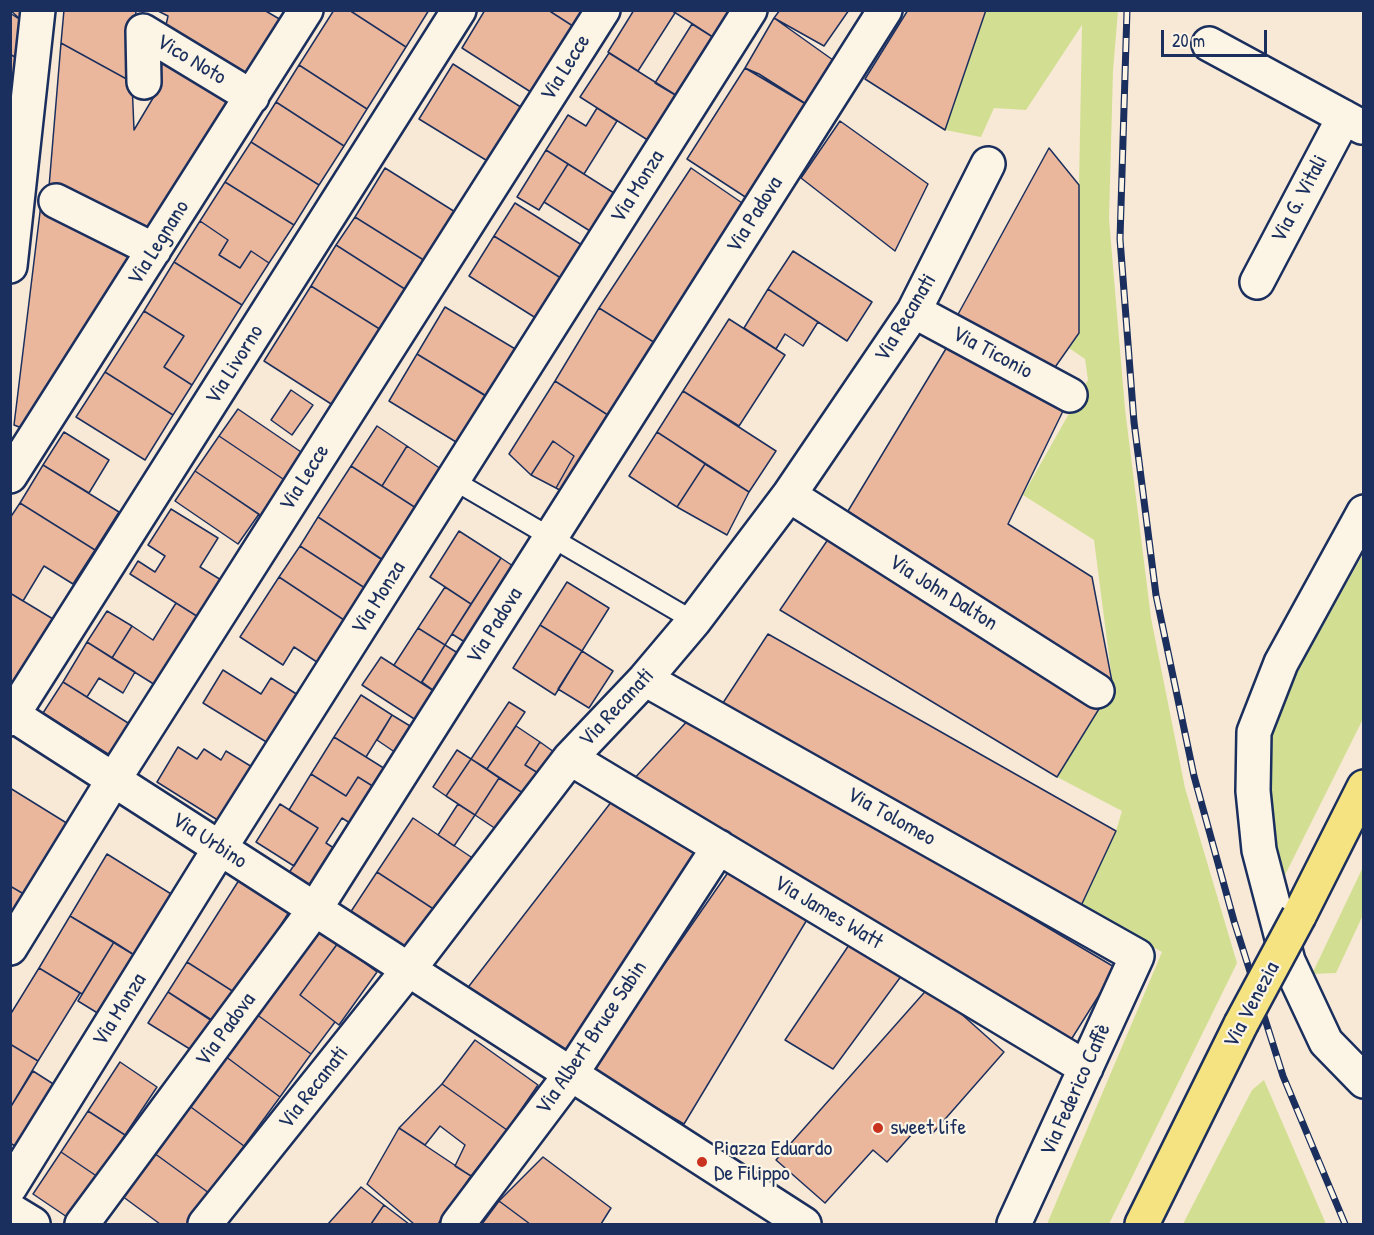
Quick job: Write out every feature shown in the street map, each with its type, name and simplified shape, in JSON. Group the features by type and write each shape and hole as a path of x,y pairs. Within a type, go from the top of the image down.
{"main road":[{"name":"Via Venezia","path":"1142,1224 1241,1024 1364,787"}],"street":[{"path":"10,266 38,10"},
{"name":"Via Legnano","path":"10,476 306,10"},
{"name":"Via Livorno","path":"11,715 459,10"},
{"name":"Via Lecce","path":"10,948 114,779 603,10"},
{"name":"Via Monza","path":"10,1187 220,848 750,10"},
{"name":"Via Padova","path":"82,1224 315,909 885,10"},
{"name":"Vico Noto","path":"144,82 143,31 252,97"},
{"name":"Via G. Vitali","path":"1209,44 1354,123 1257,282"},
{"name":"Via Recanati","path":"205,1224 409,969 570,758 645,679 694,621 789,495 914,312 988,164"},
{"path":"56,201 154,250"},
{"name":"Via Ticonio","path":"914,312 1070,395"},
{"name":"Via John Dalton","path":"789,495 1097,691"},
{"path":"1361,1071 1326,1042 1288,961 1259,849 1252,791 1254,732 1281,663 1364,512"},
{"name":"Via Tolomeo","path":"645,679 1137,956"},
{"name":"Via Urbino","path":"11,715 804,1224"},
{"name":"Via James Watt","path":"570,758 1086,1068"},
{"name":"Via Albert Bruce Sabin","path":"458,1224 571,1074 719,847"},
{"name":"Via Federico Caffè","path":"1014,1224 1137,956"},
{"path":"10,1210 33,1224"}],"lane":[{"path":"453,480 694,621"}],"green space":[{"path":"986,11 1118,11 1113,71 1109,219 1125,409 1151,618 1185,788 1237,963 1109,1224 1047,1224 1162,952 1080,908 1116,831 1122,811 1057,777 1113,687 1094,540 1023,495 1088,380 1085,359 1069,348 1079,333 1082,25 1026,110 994,108 981,137 945,130"},
{"path":"1363,554 1363,719 1283,879 1269,824 1268,739 1284,695"},
{"path":"1363,867 1363,915 1336,973 1312,974"},
{"path":"1264,1080 1326,1224 1183,1224 1252,1090"}],"building":[{"path":"10,10 29,10 28,16 20,19"},
{"path":"64,10 136,10 132,82 61,43"},
{"path":"156,10 264,10 288,24 249,87 164,34 168,16"},
{"path":"334,10 349,10 406,47 367,109 299,65"},
{"path":"349,10 429,10 406,47"},
{"path":"485,10 548,10 579,30 537,96 462,48"},
{"path":"548,10 591,10 579,30"},
{"path":"634,10 671,10 675,13 638,71 608,52"},
{"path":"671,10 738,10 719,41"},
{"path":"780,10 849,10 824,46 774,18"},
{"path":"908,10 986,10 945,130 865,79"},
{"path":"10,13 25,23 21,61 10,54"},
{"path":"774,18 840,65 814,109 759,74 745,68"},
{"path":"692,24 719,41 682,99 655,83"},
{"path":"61,43 132,82 134,130 156,93 149,87 163,56 237,97 144,242 49,187"},
{"path":"609,53 682,99 654,144 580,97"},
{"path":"10,54 21,61 10,117"},
{"path":"453,64 527,111 494,165 419,119"},
{"path":"299,65 367,109 344,146 276,102"},
{"path":"745,68 814,109 753,202 687,159"},
{"path":"276,102 344,146 319,185 251,142"},
{"path":"597,108 617,121 584,174 546,150 568,115 586,126"},
{"path":"840,121 928,184 895,251 801,178"},
{"path":"251,142 319,185 294,225 225,182"},
{"path":"1049,148 1079,185 1079,333 1051,373 956,318"},
{"path":"546,150 568,164 539,210 517,197"},
{"path":"568,164 614,193 590,231 544,202"},
{"path":"385,168 460,215 430,264 355,217"},
{"path":"691,168 748,207 660,346 599,308"},
{"path":"225,182 294,225 269,263 251,251 240,268 219,255 228,240 200,221"},
{"path":"515,203 585,247 564,280 494,236"},
{"path":"41,204 135,259 27,430 14,425"},
{"path":"355,217 430,264 411,293 336,245"},
{"path":"200,221 228,240 219,255 240,268 251,251 269,263 242,305 174,262"},
{"path":"494,236 564,280 539,320 469,276"},
{"path":"336,245 411,293 386,333 311,286"},
{"path":"793,251 872,302 847,341 768,289"},
{"path":"174,262 242,305 192,385 164,367 184,336 144,311"},
{"path":"311,286 386,333 339,409 264,361"},
{"path":"768,289 818,322 803,346 785,334 776,349 744,328"},
{"path":"445,307 527,356 498,403 417,354"},
{"path":"599,308 660,346 614,419 555,381"},
{"path":"144,311 184,336 164,367 192,385 173,415 105,372"},
{"path":"729,319 785,355 739,426 683,391"},
{"path":"947,347 1064,409 1008,524 1092,577 1113,687 848,511"},
{"path":"417,354 489,398 461,445 389,401"},
{"path":"105,372 173,415 145,460 76,417"},
{"path":"555,381 614,419 569,495 556,488 574,456 553,441 531,475 509,454"},
{"path":"291,390 313,405 292,435 271,420"},
{"path":"683,391 776,451 749,492 657,432"},
{"path":"238,409 307,456 289,483 219,436"},
{"path":"377,426 407,446 382,486 351,466"},
{"path":"64,432 109,460 89,493 43,465"},
{"path":"657,432 705,464 677,507 629,476"},
{"path":"219,436 289,483 264,518 195,471"},
{"path":"553,441 574,456 556,488 531,475"},
{"path":"407,446 441,469 416,508 382,486"},
{"path":"705,464 749,492 727,535 677,507"},
{"path":"43,465 119,512 95,550 20,503"},
{"path":"351,466 416,508 382,560 318,517"},
{"path":"195,471 259,514 238,544 175,501"},
{"path":"20,503 95,550 73,584 44,566 23,601 10,593 10,518"},
{"path":"171,509 218,538 200,567 226,583 203,620 130,574 138,561 155,572 165,556 148,545"},
{"path":"318,517 386,562 368,590 300,546"},
{"path":"459,531 501,558 471,604 430,577"},
{"path":"831,535 1102,704 1057,777 780,610"},
{"path":"300,546 368,590 347,622 279,577"},
{"path":"501,558 519,570 471,646 452,634"},
{"path":"279,577 347,622 320,664 294,647 283,665 240,637"},
{"path":"567,582 609,608 582,651 540,625"},
{"path":"445,587 471,604 445,645 418,628"},
{"path":"10,593 53,619 14,684 10,682"},
{"path":"176,603 203,620 160,688 112,658 132,626 153,640"},
{"path":"107,611 132,626 112,658 87,642"},
{"path":"540,625 582,651 555,695 513,668"},
{"path":"418,628 445,645 421,683 394,665"},
{"path":"768,634 1116,831 1080,908 719,709"},
{"path":"87,642 135,672 123,693 99,678 87,697 63,682"},
{"path":"445,645 464,657 440,695 422,682"},
{"path":"582,651 613,671 589,708 558,689"},
{"path":"381,657 440,695 422,724 362,685"},
{"path":"223,670 261,694 271,678 298,695 268,743 203,703"},
{"path":"63,682 136,728 116,759 43,713"},
{"path":"361,695 392,715 366,757 334,737"},
{"path":"509,702 525,712 487,769 471,759"},
{"path":"392,715 415,729 399,755 377,740"},
{"path":"691,717 1116,968 1069,1043 632,781"},
{"path":"516,726 540,742 525,765 538,773 523,793 487,769"},
{"path":"334,737 390,772 379,790 358,777 346,796 311,774"},
{"path":"540,742 554,752 538,773 525,765"},
{"path":"178,747 197,759 204,749 221,760 226,751 257,770 224,824 157,782"},
{"path":"457,750 471,759 446,796 433,787"},
{"path":"471,759 499,778 475,815 446,796"},
{"path":"311,774 346,796 358,777 379,790 356,827 342,818 326,843 340,852 312,896 285,879 318,828 289,810"},
{"path":"499,778 523,793 496,829 475,815"},
{"path":"10,788 73,827 29,897 10,886"},
{"path":"612,801 699,853 570,1058 466,990"},
{"path":"280,804 318,828 294,866 256,842"},
{"path":"458,804 475,815 454,846 438,835"},
{"path":"413,818 474,859 435,910 377,872"},
{"path":"107,854 176,897 139,958 70,916"},
{"path":"729,871 808,918 684,1124 591,1070"},
{"path":"377,872 435,910 405,949 350,913"},
{"path":"241,877 291,909 237,994 187,962"},
{"path":"10,886 29,897 10,927"},
{"path":"70,916 114,942 82,994 39,968"},
{"path":"318,929 338,943 300,995 335,1022 311,1054 256,1014"},
{"path":"114,942 139,958 104,1017 78,1001"},
{"path":"851,942 902,975 833,1069 785,1040"},
{"path":"338,943 377,972 339,1025 300,995"},
{"path":"187,962 237,994 218,1024 168,992"},
{"path":"39,968 80,993 38,1061 10,1044 10,1015"},
{"path":"930,986 1004,1052 932,1134 921,1124 887,1162 873,1150 825,1203 776,1160"},
{"path":"168,992 212,1021 193,1051 148,1023"},
{"path":"256,1014 311,1054 280,1097 225,1056"},
{"path":"475,1040 538,1085 507,1130 442,1084"},
{"path":"10,1044 38,1061 10,1108"},
{"path":"225,1056 280,1097 244,1146 188,1105"},
{"path":"120,1062 157,1087 125,1135 88,1111"},
{"path":"33,1071 58,1087 20,1149 10,1143 10,1108"},
{"path":"442,1084 507,1130 471,1176 455,1166 465,1145 440,1126 425,1145 399,1128"},
{"path":"188,1105 244,1146 209,1193 154,1153"},
{"path":"88,1111 125,1135 98,1177 61,1152"},
{"path":"399,1128 471,1176 438,1224 414,1224 367,1184"},
{"path":"61,1152 98,1177 70,1219 33,1194"},
{"path":"154,1153 209,1193 187,1224 160,1224 122,1196"},
{"path":"543,1157 611,1208 601,1224 530,1224 499,1201"},
{"path":"361,1187 384,1205 371,1224 328,1224"},
{"path":"499,1201 530,1224 482,1224"},
{"path":"384,1205 409,1224 371,1224"}],"railway":[{"path":"1127,10 1120,239 1134,422 1156,595 1194,776 1234,921 1283,1076 1345,1224"}],"place":[{"name":"sweet life","path":"878,1128"},
{"name":"Piazza Eduardo De Filippo","path":"702,1162"}]}
